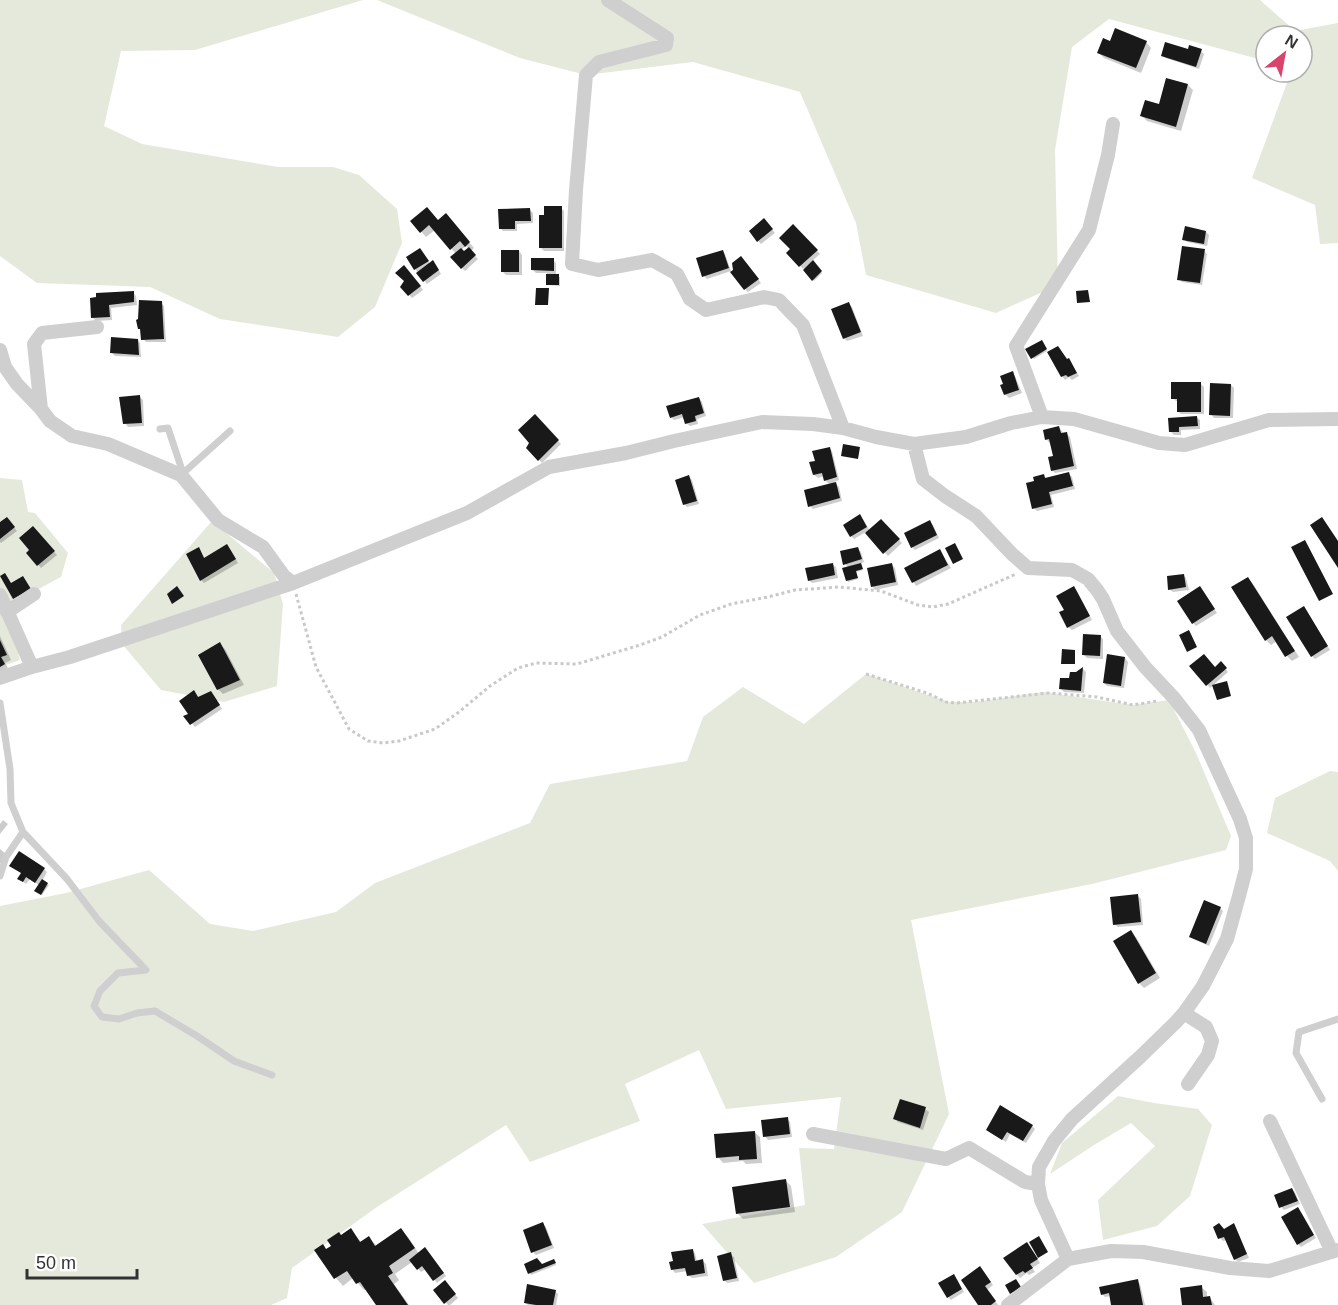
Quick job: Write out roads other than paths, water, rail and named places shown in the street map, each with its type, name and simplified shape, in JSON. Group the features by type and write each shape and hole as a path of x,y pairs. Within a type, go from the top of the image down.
{"street":[{"path":"608,0 667,38 666,45 599,63 586,75 572,264 598,270 652,260 677,274 690,299 705,310 764,297 779,300 803,326 843,428"},
{"path":"1041,417 1016,346 1089,230 1108,155 1113,124"},
{"path":"41,409 34,344 42,333 97,327"},
{"path":"0,350 5,367 50,421 72,436 108,444 182,474 218,520 263,547 284,576 293,583"},
{"path":"0,678 293,583 467,513 549,467 626,453 762,422 843,428 914,444 966,437 1011,423 1041,417 1074,419 1159,443 1185,445 1269,420 1338,419"},
{"path":"914,444 923,479 976,516 1028,568 1072,570 1088,579 1103,599 1116,631 1199,730 1240,819 1246,838 1246,869 1227,939 1203,986 1184,1013 1140,1058 1072,1119 1054,1141 1040,1167 1038,1184 1041,1200 1068,1259"},
{"path":"8,612 34,594"},
{"path":"0,595 32,667"},
{"path":"1184,1013 1206,1027 1212,1041 1208,1055 1188,1084"},
{"path":"1008,1305 1068,1259 1111,1251 1143,1252 1230,1268 1269,1271 1335,1251 1270,1121"},
{"path":"813,1134 946,1159 969,1148 1025,1182 1038,1184"}],"lane":[{"path":"160,429 168,428 182,474 230,431"},
{"path":"0,703 10,770 11,803 23,832 67,879 99,921 146,970 118,973 100,991 94,1006 102,1017 119,1019 137,1013 155,1011 234,1061 272,1075"},
{"path":"0,876 6,857 23,832"},
{"path":"1322,1099 1296,1053 1299,1032 1338,1019"}]}
